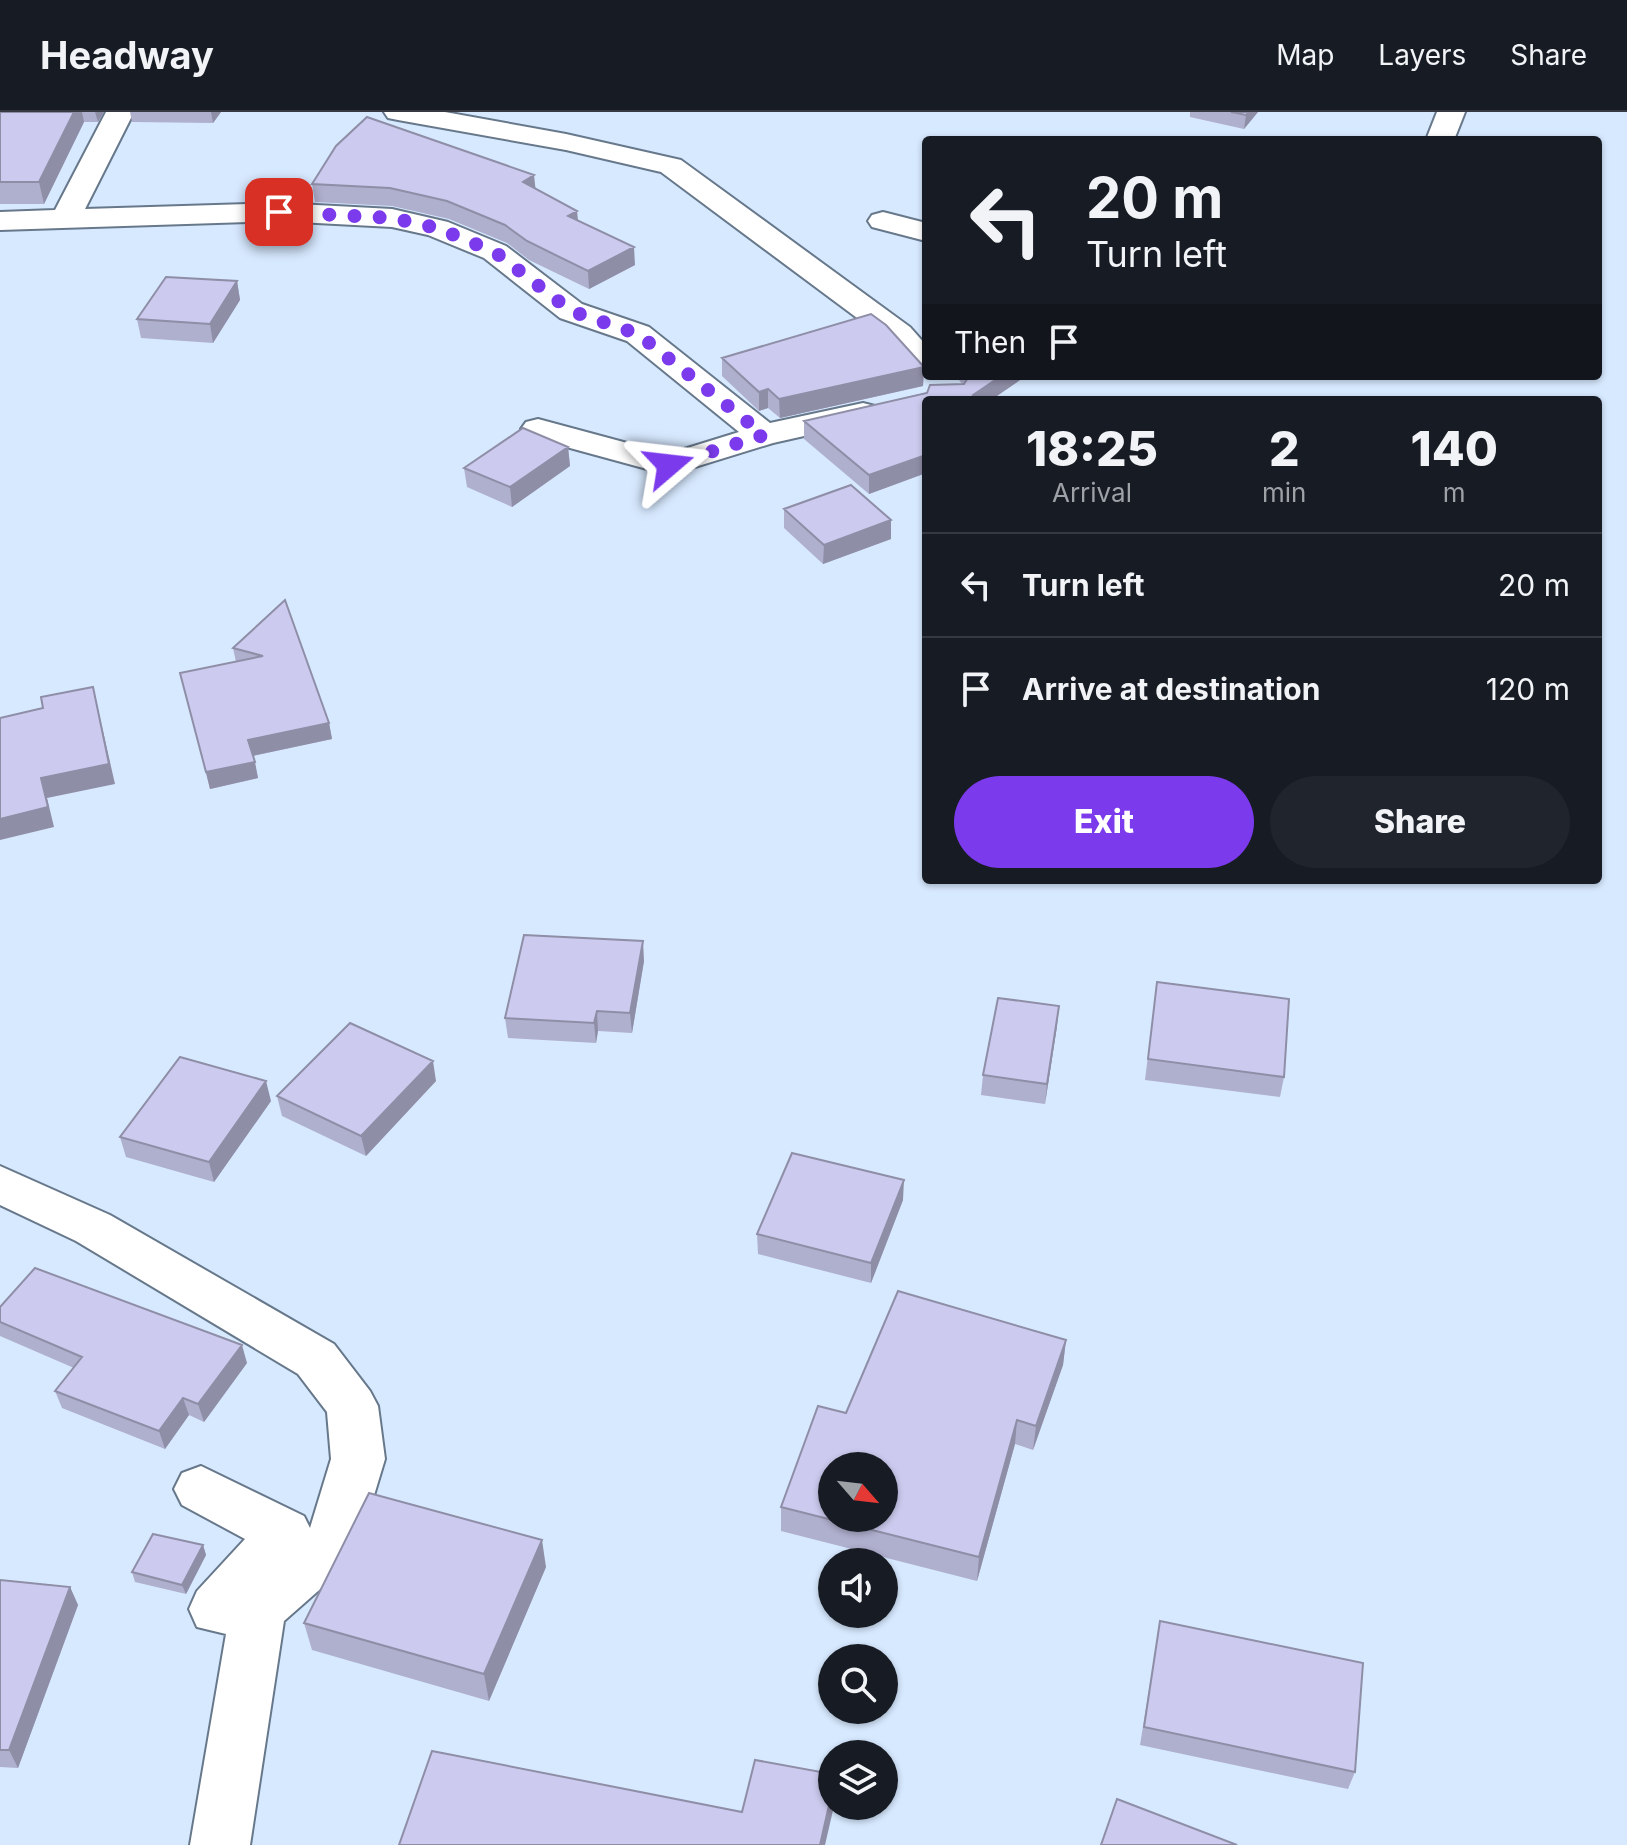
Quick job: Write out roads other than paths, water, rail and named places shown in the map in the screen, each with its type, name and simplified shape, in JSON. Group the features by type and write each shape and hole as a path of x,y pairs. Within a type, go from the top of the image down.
{"street":[{"path":"65,219 120,112"},
{"path":"398,112 566,142 671,166 899,334 922,360"},
{"path":"1442,136 1451,112"},
{"path":"0,221 279,212 392,218 437,228 495,252 571,311 638,334 764,435"},
{"path":"883,221 922,231"},
{"path":"538,429 669,465 764,435 888,407"},
{"path":"0,1184 93,1228 316,1359 352,1406 358,1459 332,1545 258,1609 220,1845"},
{"path":"201,1489 285,1533 217,1609 258,1609"}]}
